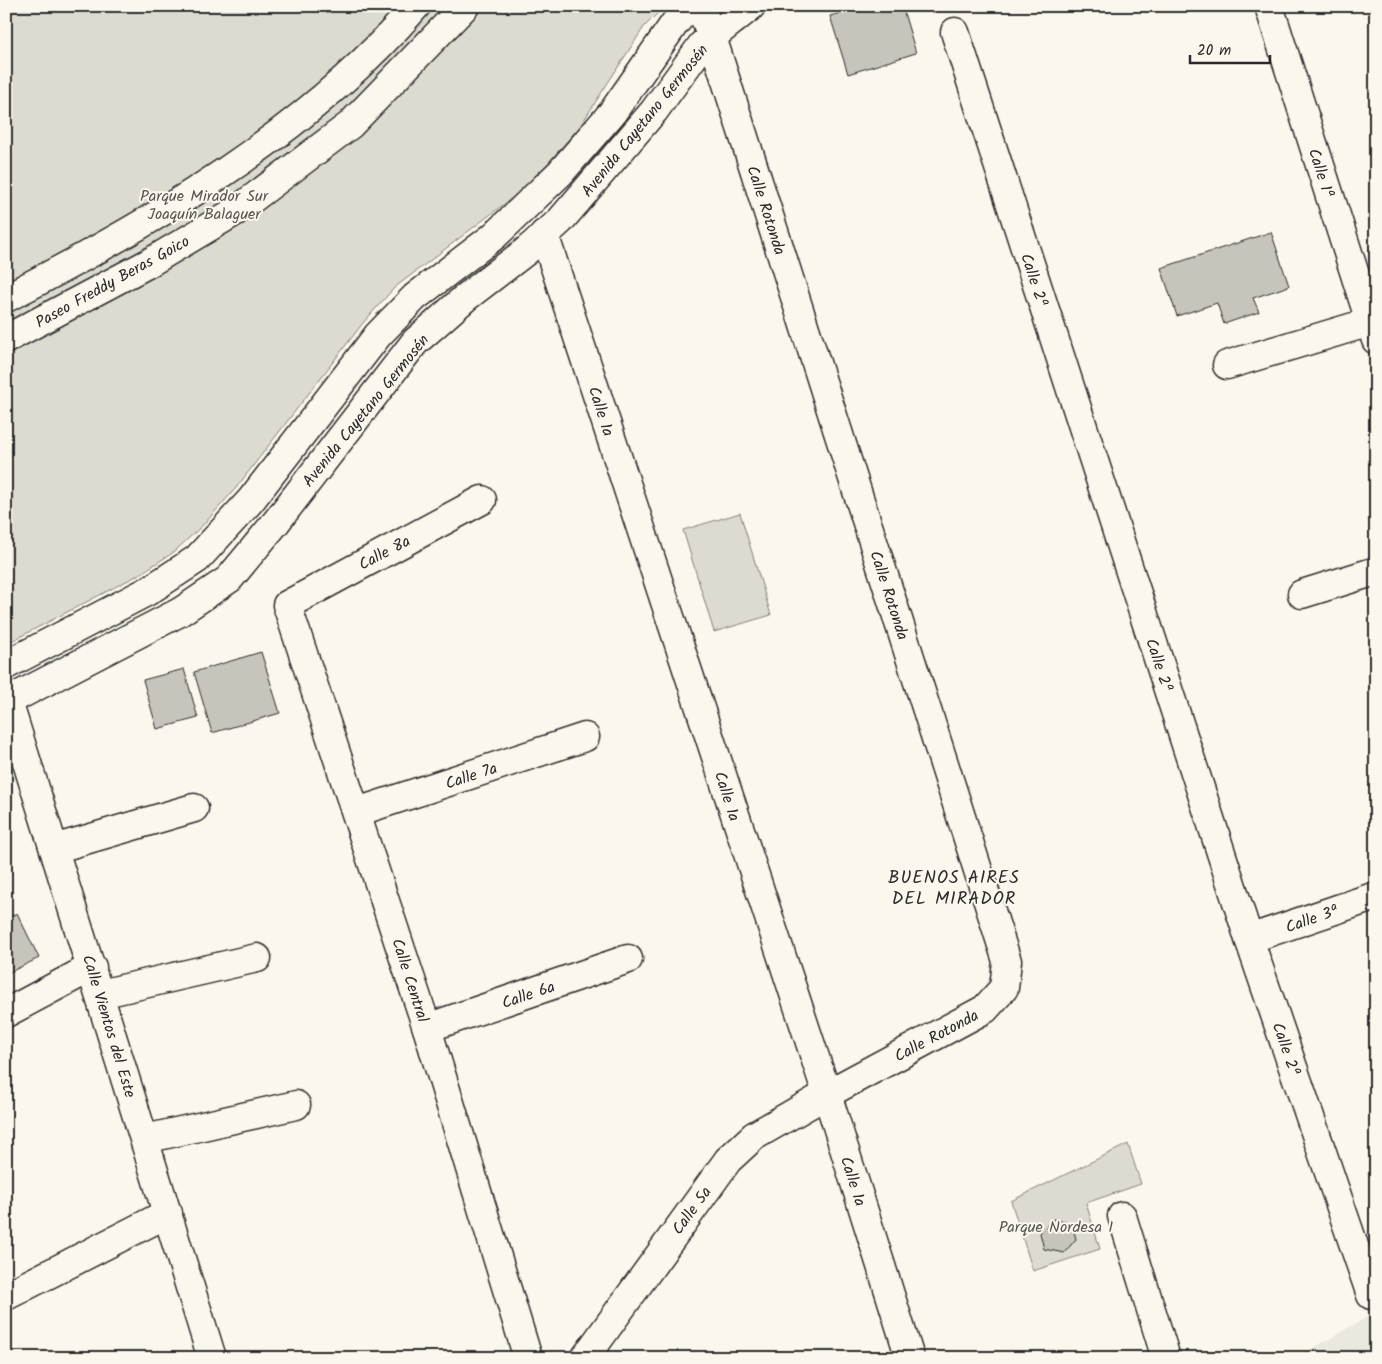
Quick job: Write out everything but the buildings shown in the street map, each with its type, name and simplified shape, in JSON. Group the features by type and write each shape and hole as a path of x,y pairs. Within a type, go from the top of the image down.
{"street":[{"path":"6,298 138,228 266,143 347,77 416,6"},
{"name":"Paseo Freddy Beras Goico","path":"6,339 147,264 236,211 350,125 465,6"},
{"name":"Avenida Cayetano Germosén","path":"6,665 148,591 197,560 251,500 378,335 415,297 494,236 560,173 612,113 675,23 690,6"},
{"name":"Calle Rotonda","path":"700,6 712,36 1007,961 1004,988 985,1009 826,1094"},
{"name":"Avenida Cayetano Germosén","path":"7,700 180,612 230,579 415,342 465,298 525,252 560,221 654,111 702,45 751,6"},
{"name":"Calle 1ª","path":"1269,6 1373,331"},
{"name":"Calle 2ª","path":"955,32 1249,939 1370,1295"},
{"name":"Calle 1a","path":"544,234 826,1094 910,1358"},
{"path":"1227,365 1373,331"},
{"name":"Calle 8a","path":"287,605 482,500"},
{"path":"1302,594 1376,571"},
{"name":"Calle Central","path":"287,605 427,1028 528,1358"},
{"name":"Calle Vientos del Este","path":"7,700 92,967 212,1358"},
{"name":"Calle 7a","path":"357,812 585,737"},
{"path":"54,848 194,808"},
{"name":"Calle 3ª","path":"1249,939 1376,896"},
{"path":"100,994 257,958"},
{"name":"Calle 6a","path":"427,1028 628,959"},
{"path":"6,1012 92,967"},
{"name":"Calle 5a","path":"585,1358 728,1160 754,1136 826,1094"},
{"path":"145,1139 296,1104"},
{"path":"6,1296 168,1213"},
{"path":"1122,1216 1166,1358"}],"shaded area":[{"path":"1376,1312 1376,1358 1296,1358"}],"green space":[{"name":"Parque Mirador Sur Joaquín Balaguer","path":"6,6 665,6 644,27 580,126 548,163 516,195 394,288 363,323 236,488 204,524 174,552 138,575 6,644"},
{"path":"740,513 771,615 714,632 683,530"},
{"name":"Parque Nordesa I","path":"1128,1144 1141,1184 1086,1203 1100,1249 1033,1271 1011,1201"}],"district":[{"name":"BUENOS AIRES DEL MIRADOR","path":"954,888"}]}
